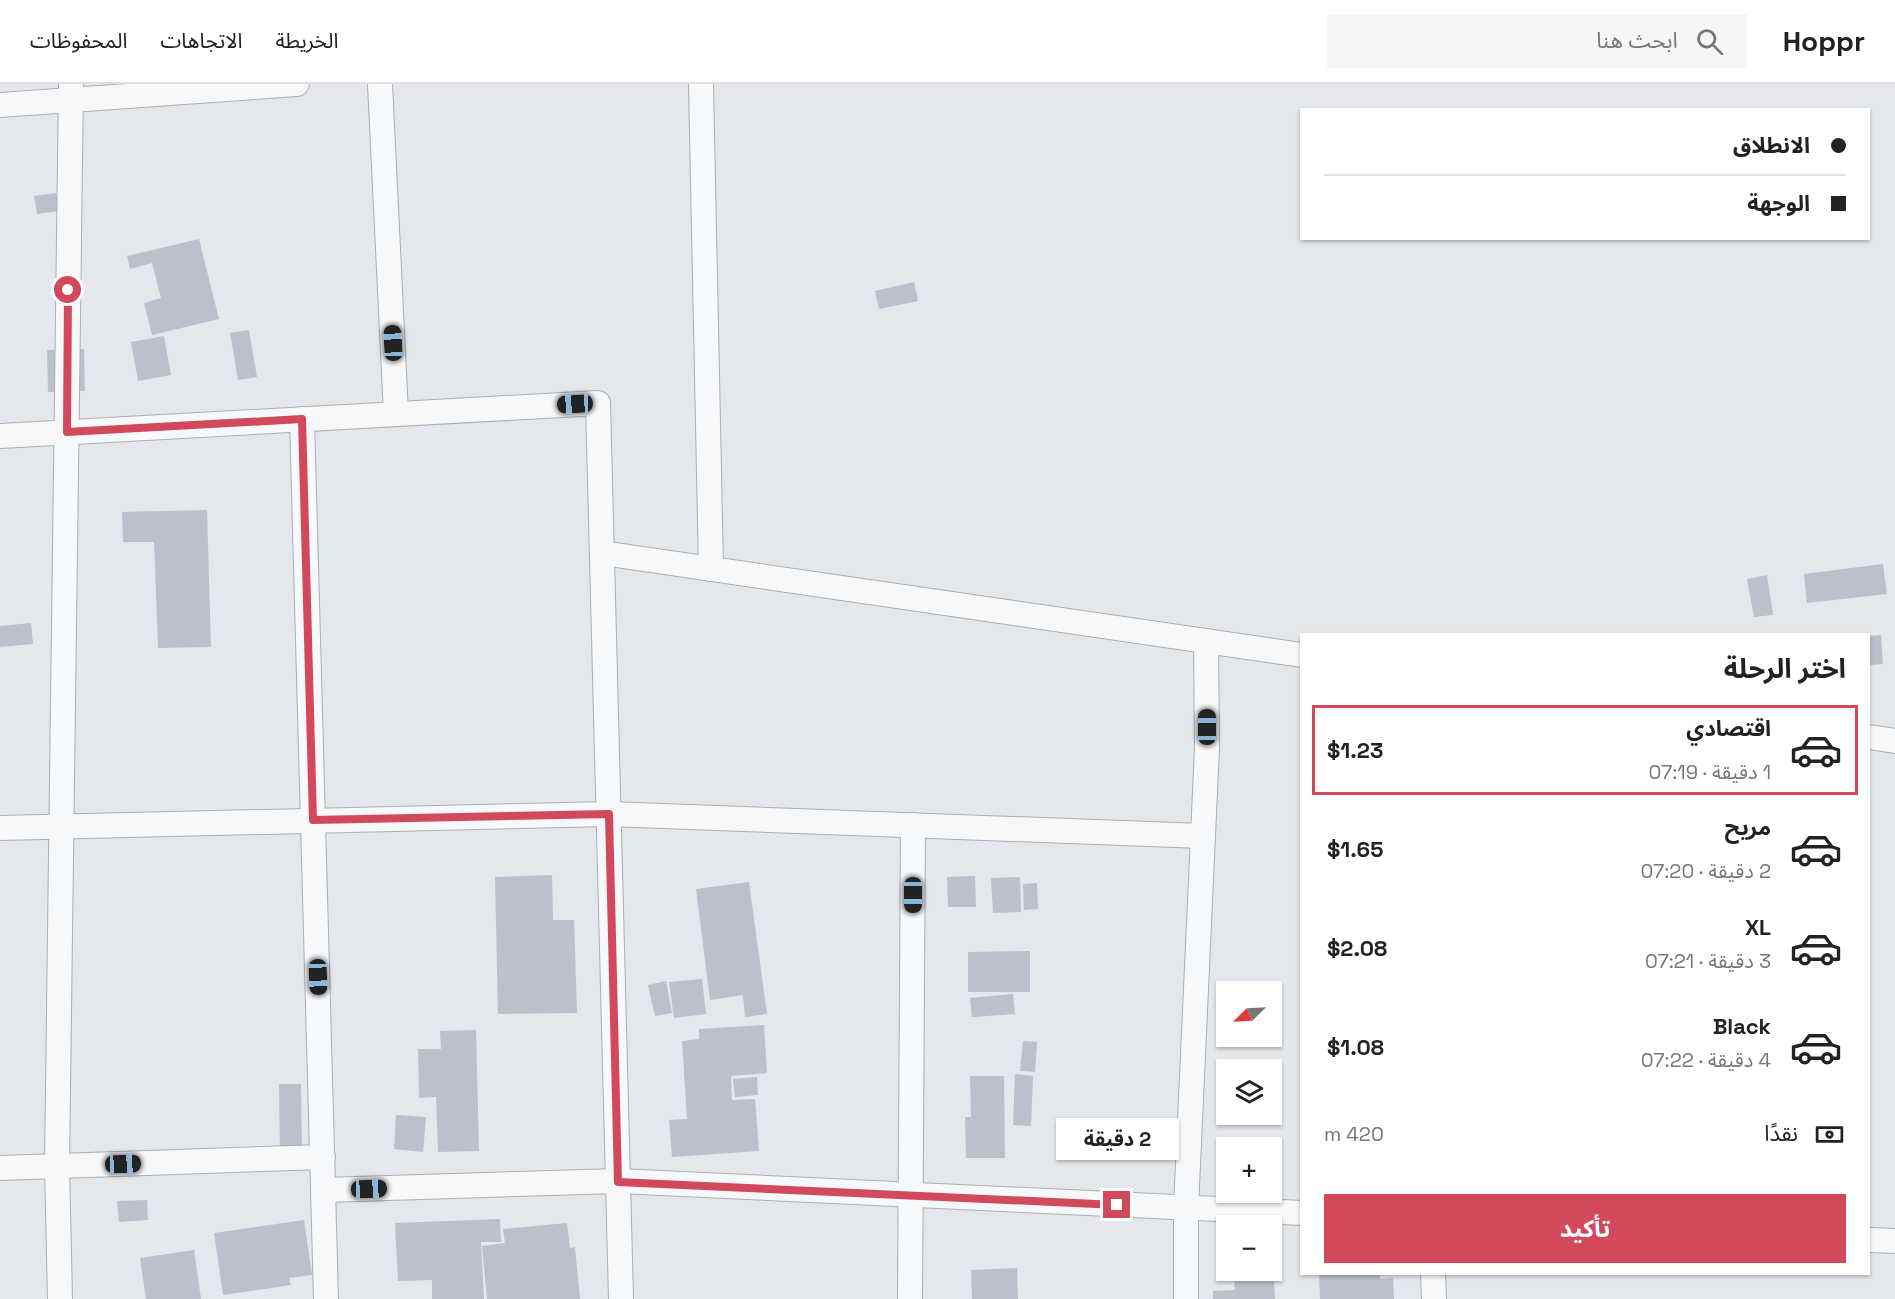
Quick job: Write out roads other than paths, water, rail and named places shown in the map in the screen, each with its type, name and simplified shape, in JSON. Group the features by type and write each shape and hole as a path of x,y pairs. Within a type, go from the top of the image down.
{"street":[{"path":"0,105 71,92 297,84"},
{"path":"380,84 396,414"},
{"path":"701,84 711,569"},
{"path":"60,1299 57,1166 71,92"},
{"path":"0,436 598,403 621,1299"},
{"path":"302,419 326,1299"},
{"path":"602,553 1300,655"},
{"path":"1186,1299 1186,1208 1207,748 1206,641"},
{"path":"1870,737 1895,741"},
{"path":"0,828 609,814 1203,836"},
{"path":"910,1299 914,825"},
{"path":"0,1168 323,1157"},
{"path":"324,1190 618,1182 1300,1213"},
{"path":"1870,1240 1895,1241"},
{"path":"1433,1275 1434,1299"}]}
